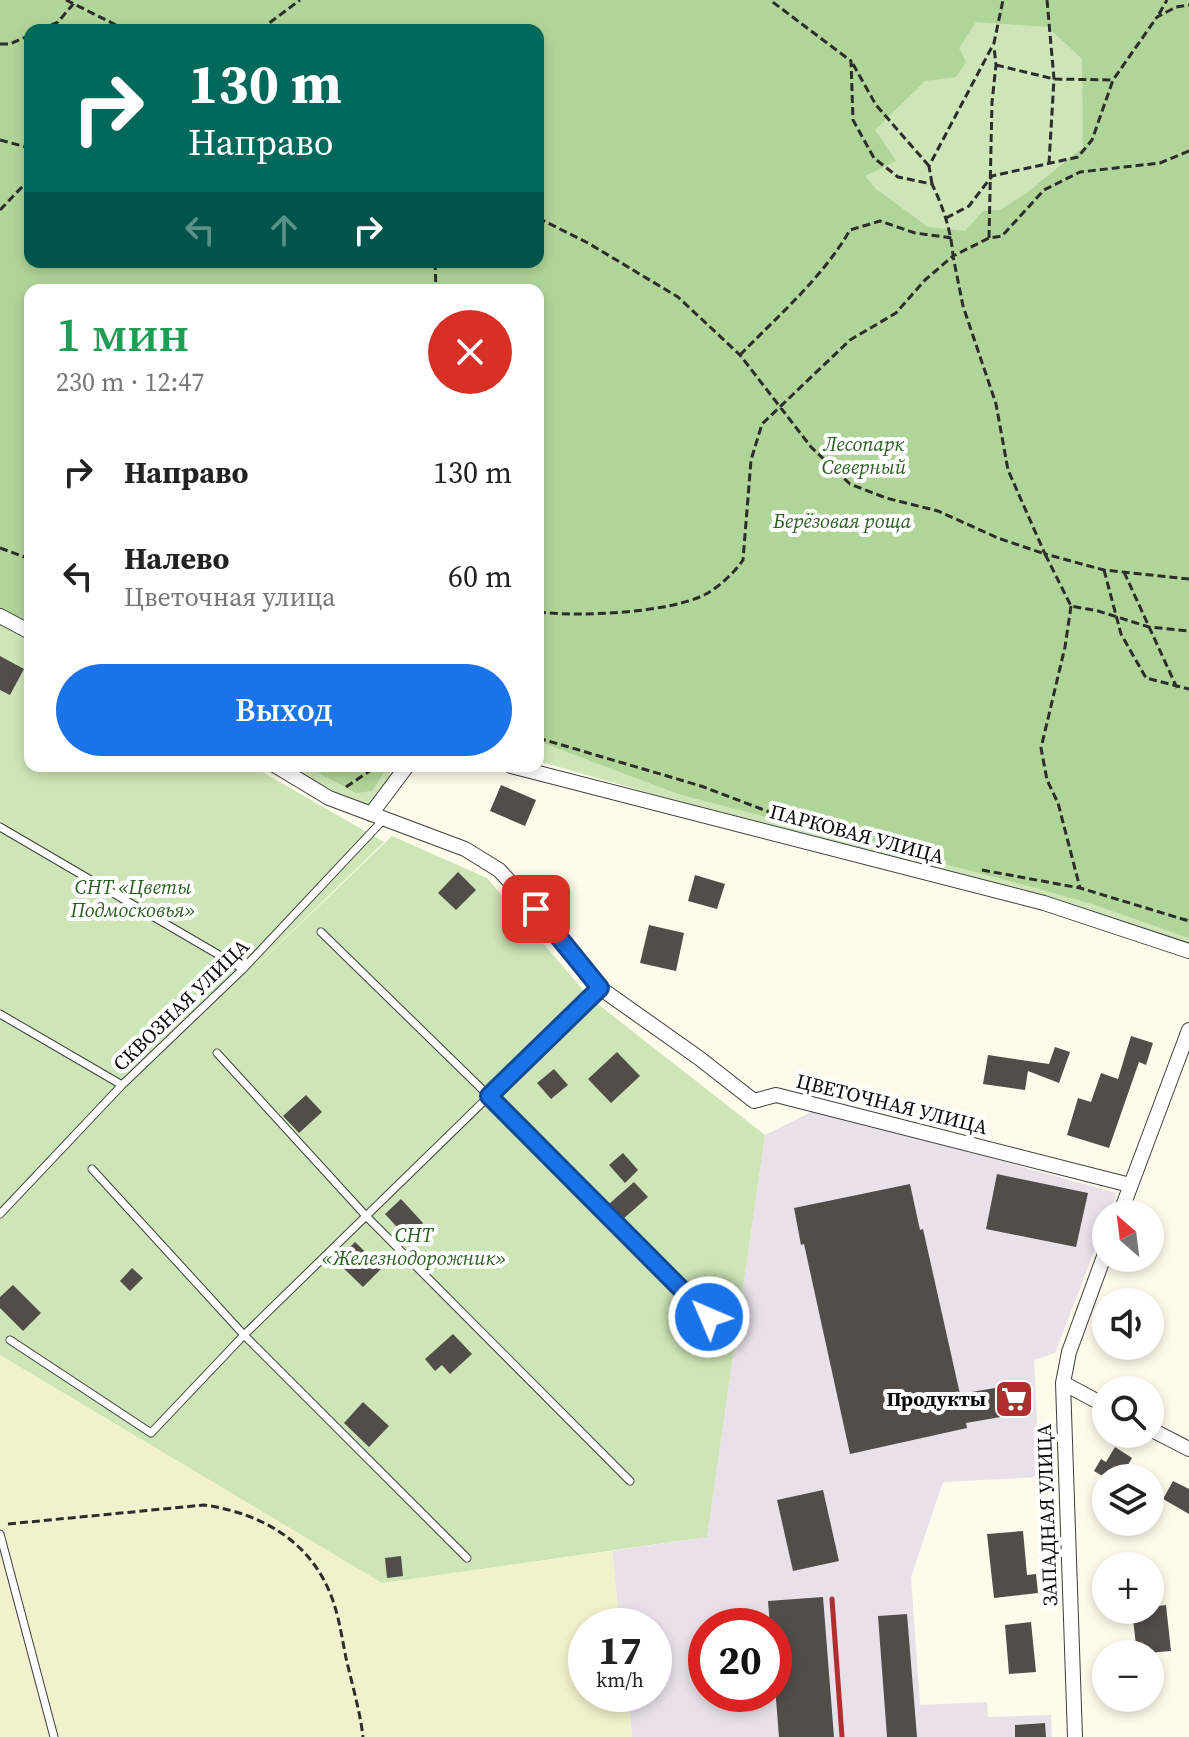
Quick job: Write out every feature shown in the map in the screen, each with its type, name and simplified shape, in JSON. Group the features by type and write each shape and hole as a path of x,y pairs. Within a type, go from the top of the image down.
{"street":[{"path":"0,616 24,629"},
{"name":"ЦВЕТОЧНАЯ УЛИЦА","path":"286,772 329,798 465,849 499,870 554,929 600,988 754,1101 776,1095 1130,1185"},
{"path":"377,816 403,772"},
{"name":"ПАРКОВАЯ УЛИЦА","path":"534,772 1044,903 1189,951"},
{"path":"1125,1200 1189,1030"},
{"name":"ЗАПАДНАЯ УЛИЦА","path":"1075,1737 1063,1383 1069,1352 1098,1272"},
{"path":"1063,1383 1092,1399"},
{"path":"1164,1436 1189,1449"}],"lane":[{"name":"СКВОЗНАЯ УЛИЦА","path":"0,1214 122,1085 243,969 377,816"},
{"path":"0,827 243,969"},
{"path":"321,932 709,1317"},
{"path":"10,1340 151,1433 244,1335 600,988"},
{"path":"0,1014 122,1085"},
{"path":"217,1053 366,1216 630,1481"},
{"path":"92,1169 244,1335 467,1558"},
{"path":"0,1196 11,1203"},
{"path":"0,1534 54,1737"}],"path":[{"path":"66,0 115,24"},
{"path":"268,24 300,0"},
{"path":"770,0 851,61 876,105 929,166 932,184 952,238 963,306 996,404 1008,470 1071,606 1065,647 1041,748 1047,780 1058,803 1080,888"},
{"path":"929,166 994,43 1003,0"},
{"path":"1047,0 1054,79 1049,163"},
{"path":"946,218 969,206 992,176 1078,157 1092,140 1113,80 1167,0"},
{"path":"54,24 73,1"},
{"path":"1157,17 1176,7 1189,5"},
{"path":"0,44 10,44 24,38"},
{"path":"989,238 992,102 996,65 994,43"},
{"path":"851,61 853,120 874,158 898,177 932,184"},
{"path":"996,65 1054,79 1113,80"},
{"path":"0,140 24,146"},
{"path":"544,613 597,613 676,604 706,594 736,571 743,560 751,460 762,424 850,340 896,313 925,280 953,256 989,238 1002,236 1044,190 1080,172 1160,163 1189,151"},
{"path":"0,210 24,186"},
{"path":"544,221 588,243 678,297 740,355 811,447 850,484 886,498 938,511 998,538 1045,554 1104,570 1189,579"},
{"path":"740,355 813,278 841,246 850,230 880,221 915,233 952,238"},
{"path":"0,548 24,557"},
{"path":"1104,570 1115,617 1133,658 1146,678 1189,689"},
{"path":"1124,572 1177,688"},
{"path":"1071,606 1149,627 1189,631"},
{"path":"544,740 701,786 798,824"},
{"path":"329,798 368,772"},
{"path":"972,868 1080,888 1189,921"},
{"path":"0,1525 204,1505 233,1509 282,1532 323,1576 333,1600 363,1737"}],"shaded area":[{"path":"815,1110 1117,1193 1114,1200 1092,1200 1092,1257 1055,1353 1034,1360 1040,1477 943,1482 911,1577 920,1705 987,1702 988,1717 1051,1715 1052,1737 632,1737 630,1712 672,1712 672,1608 618,1608 612,1551 707,1537 765,1135"}],"green space":[{"name":"Берёзовая роща","path":"0,0 1189,0 1189,938 1040,889 678,794 544,743 544,284 24,284 24,620 0,608","holes":["976,22 1048,27 1082,59 1083,147 1028,192 1000,210 983,211 965,231 928,227 876,189 865,176 896,161 875,130 925,81 956,77 966,62 959,48"]},
{"path":"136,0 1189,0 1189,948 544,763 544,284 24,284 24,772 262,772 384,842 217,1004 392,836 487,878 590,998 765,1135 707,1537 382,1583 0,1355 0,39 24,217 24,268 544,268 544,24 458,24"},
{"path":"268,772 394,772 377,802 358,809 336,805"},
{"path":"316,772 384,772 372,791 356,793"},
{"path":"0,1355 382,1583 612,1551 618,1608 568,1608 568,1712 630,1712 632,1737 0,1737"}],"building":[{"path":"0,656 24,669 10,695 0,690"},
{"path":"501,785 536,800 525,826 490,811"},
{"path":"458,872 476,890 456,910 438,893"},
{"path":"695,875 725,884 717,909 688,901"},
{"path":"649,925 684,933 676,971 640,963"},
{"path":"1131,1036 1153,1043 1146,1065 1139,1062 1109,1148 1067,1135 1078,1098 1091,1102 1101,1073 1118,1079"},
{"path":"1055,1047 1070,1052 1059,1083 1028,1071 1025,1090 983,1084 988,1055 1049,1064"},
{"path":"617,1052 640,1076 611,1103 588,1079"},
{"path":"554,1069 568,1085 551,1099 537,1083"},
{"path":"306,1095 322,1112 299,1133 283,1116"},
{"path":"623,1153 638,1170 625,1183 609,1165"},
{"path":"997,1174 1088,1193 1076,1247 986,1229"},
{"path":"634,1182 648,1197 623,1219 609,1204"},
{"path":"910,1184 960,1394 1018,1384 1023,1413 966,1423 967,1428 850,1454 794,1208"},
{"path":"401,1199 423,1223 407,1238 385,1214"},
{"path":"355,1242 382,1268 363,1287 336,1261"},
{"path":"132,1268 143,1278 130,1291 120,1281"},
{"path":"13,1285 41,1313 23,1331 0,1308 0,1297"},
{"path":"453,1334 472,1354 450,1374 442,1365 435,1371 425,1359"},
{"path":"363,1402 389,1426 369,1447 344,1423"},
{"path":"1114,1448 1132,1458 1128,1464 1098,1464 1101,1459 1106,1462"},
{"path":"1173,1481 1189,1489 1189,1514 1164,1500"},
{"path":"823,1490 839,1561 793,1571 777,1500"},
{"path":"1023,1531 1027,1575 1036,1574 1038,1593 994,1598 987,1534"},
{"path":"401,1556 403,1576 387,1578 385,1558"},
{"path":"823,1597 834,1737 779,1737 777,1712 792,1712 792,1608 769,1608 768,1601"},
{"path":"1164,1605 1171,1651 1164,1652 1164,1640 1135,1640 1134,1624 1164,1624"},
{"path":"907,1614 917,1737 887,1737 878,1616"},
{"path":"1031,1622 1036,1672 1009,1674 1005,1625"},
{"path":"1045,1723 1046,1737 1015,1737 1015,1725"}],"railway":[{"path":"832,1599 842,1737"}],"place":[{"name":"Продукты","path":"1014,1399"}],"route":[{"path":"536,909 600,988 489,1096 709,1317"}],"park label":[{"name":"Лесопарк Северный","path":"864,456"},
{"name":"СНТ «Цветы Подмосковья»","path":"133,898"},
{"name":"СНТ «Железнодорожник»","path":"414,1246"}]}
